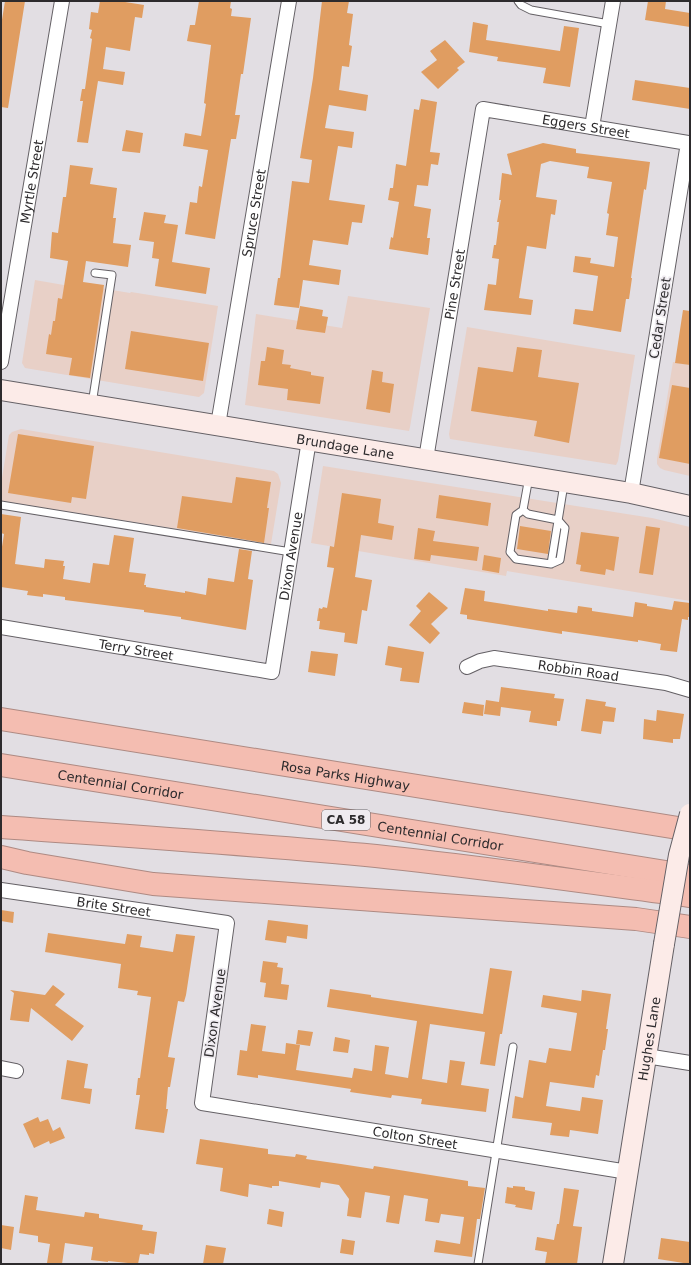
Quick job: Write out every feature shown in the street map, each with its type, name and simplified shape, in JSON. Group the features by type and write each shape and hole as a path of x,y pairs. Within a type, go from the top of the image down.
{"highway":[{"path":"1,703 145,743"},
{"name":"Rosa Parks Highway","path":"1,719 690,830"},
{"name":"Centennial Corridor","path":"1,765 690,876"},
{"path":"1,827 216,842 376,856 690,896"},
{"path":"1,858 153,884 636,919 690,927"}],"main road":[{"name":"Brundage Lane","path":"1,390 631,493 690,506"},
{"name":"Hughes Lane","path":"613,1264 679,855 690,814"}],"street":[{"name":"Myrtle Street","path":"1,362 62,1"},
{"name":"Spruce Street","path":"218,425 289,1"},
{"path":"592,127 612,1"},
{"name":"Eggers Street","path":"483,109 688,142"},
{"name":"Pine Street","path":"426,459 483,109"},
{"name":"Cedar Street","path":"631,493 688,142"},
{"name":"Dixon Avenue","path":"272,672 309,440"},
{"name":"Terry Street","path":"1,628 272,672"},
{"name":"Robbin Road","path":"467,667 480,661 494,658 666,683 690,690"},
{"name":"Brite Street","path":"1,890 227,923"},
{"name":"Dixon Avenue","path":"202,1103 227,923"},
{"path":"646,1056 690,1063"},
{"path":"1,1068 16,1071"},
{"name":"Colton Street","path":"202,1103 628,1172"}],"lane":[{"path":"518,1 521,5 531,10 609,24"},
{"path":"92,404 112,275 95,273"},
{"path":"529,477 523,510 516,515 510,552 516,559 551,564 564,482"},
{"path":"1,505 291,552"},
{"path":"523,510 528,514 558,520"},
{"path":"478,1264 513,1047"}],"shaded area":[{"path":"35,280 81,288 82,285 218,306 204,393 199,397 25,368 22,363"},
{"path":"348,296 430,308 409,431 245,405 256,314 342,328"},
{"path":"467,327 635,355 618,461 616,465 450,439 449,434"},
{"path":"673,362 690,365 690,476 664,470 657,464"},
{"path":"21,429 274,471 278,474 281,483 271,544 1,501 1,484 9,435 12,432"},
{"path":"323,466 652,518 690,527 690,601 507,571 506,576 311,543"}],"building":[{"path":"5,1 25,1 8,108 1,107 1,26"},
{"path":"100,1 119,1 144,5 142,18 135,17 130,51 106,47 103,69 125,72 123,85 98,81 88,143 77,142 83,101 80,101 82,89 85,89 92,39 90,38 92,30 89,29 91,12 98,13"},
{"path":"199,1 231,1 231,16 251,18 243,74 241,74 235,115 240,115 236,139 231,139 215,239 185,234 190,202 197,203 199,186 202,187 208,150 183,146 185,133 201,136 206,104 204,103 211,45 187,41 190,25 195,25"},
{"path":"322,1 349,1 347,13 353,14 349,45 352,46 349,67 342,66 339,90 368,95 366,111 329,105 325,128 354,132 352,148 338,146 329,200 365,205 362,223 352,222 348,245 313,240 309,265 341,270 339,285 303,280 299,308 274,305 278,278 280,278 292,181 309,183 312,160 300,158 313,78"},
{"path":"648,1 666,1 665,9 690,13 690,27 645,20"},
{"path":"473,22 488,25 486,40 560,51 564,26 579,28 570,87 543,83 546,68 497,61 498,57 469,52"},
{"path":"445,40 465,62 457,68 459,70 438,89 421,72 437,60 430,51"},
{"path":"635,80 690,88 690,109 632,100"},
{"path":"421,99 437,102 430,152 440,153 438,165 431,164 428,186 417,185 414,206 431,209 427,238 430,238 428,255 389,249 391,237 393,238 399,202 388,200 390,188 393,188 396,164 406,166 414,109 419,110"},
{"path":"126,130 143,133 140,153 122,151"},
{"path":"543,143 576,149 576,153 650,162 646,190 644,189 629,299 626,299 621,332 573,324 575,309 593,311 598,276 573,272 575,256 591,258 590,263 614,267 618,237 606,235 609,214 607,213 612,182 587,178 589,167 550,161 541,164 536,197 557,200 555,215 551,214 546,249 527,246 519,298 533,300 531,315 484,310 488,284 496,285 499,259 492,258 494,245 496,245 499,222 497,222 501,200 499,200 502,173 512,175 507,154"},
{"path":"70,165 93,168 90,184 117,188 113,218 116,218 113,243 131,245 128,267 86,261 83,282 104,285 90,378 69,375 72,358 46,354 49,334 51,335 53,321 55,321 58,298 62,299 68,261 50,258 52,232 58,233 63,197 66,197"},
{"path":"144,212 166,215 164,223 178,225 172,262 210,268 206,294 155,286 159,259 152,258 154,242 139,240"},
{"path":"300,306 323,310 322,316 328,317 325,333 296,329"},
{"path":"683,310 690,311 690,365 675,363"},
{"path":"131,331 209,343 203,381 125,369"},
{"path":"267,347 284,350 282,364 291,365 290,368 311,372 311,375 324,377 320,404 287,400 288,389 258,385 261,361 265,361"},
{"path":"517,347 542,350 538,377 579,383 569,443 534,436 537,421 471,411 478,367 513,372"},
{"path":"372,370 383,372 382,382 394,384 390,413 366,409"},
{"path":"672,385 690,388 690,464 659,458"},
{"path":"18,434 94,446 86,499 72,497 71,503 8,493"},
{"path":"236,477 271,482 264,543 177,528 182,496 232,503"},
{"path":"342,493 381,499 378,523 394,526 392,540 361,535 355,577 372,580 367,611 362,610 357,644 344,642 345,633 319,629 320,621 317,621 319,608 327,608 334,568 327,567 330,546 334,547"},
{"path":"439,495 491,503 488,526 436,518"},
{"path":"1,514 21,517 15,564 44,568 45,559 64,561 63,566 65,566 63,579 90,583 93,563 109,565 114,535 134,538 129,572 146,574 144,585 146,585 146,587 185,593 185,591 206,595 208,578 234,582 239,549 252,551 248,579 253,580 246,630 181,619 181,617 144,612 144,610 65,600 65,597 43,594 43,597 27,595 28,591 1,587 1,553 4,534 1,533"},
{"path":"520,526 551,531 548,554 517,549"},
{"path":"646,526 660,528 653,575 639,573"},
{"path":"418,528 435,531 433,541 479,547 477,561 431,555 430,561 414,559"},
{"path":"581,532 619,537 614,571 606,569 605,575 580,571 581,565 576,564"},
{"path":"484,555 501,558 499,573 482,570"},
{"path":"465,588 485,591 484,601 548,611 548,609 577,613 578,606 592,608 592,611 633,617 635,602 647,604 647,606 672,610 674,601 690,603 690,617 688,617 688,620 682,619 677,652 660,650 661,644 638,640 638,642 562,631 562,634 467,619 467,615 460,614"},
{"path":"429,592 448,608 431,624 440,633 430,644 409,625 421,611 416,606"},
{"path":"388,646 424,652 419,683 400,681 402,668 385,665"},
{"path":"311,651 338,654 335,676 308,672"},
{"path":"501,687 555,694 554,698 564,699 560,721 557,721 557,726 529,722 531,711 501,707 500,716 484,714 486,700 499,702"},
{"path":"586,699 606,702 605,706 616,708 614,722 603,721 601,734 581,731"},
{"path":"464,702 484,705 483,716 462,713"},
{"path":"657,710 684,714 680,739 673,739 673,743 643,739 644,719 656,721"},
{"path":"1,910 14,912 13,923 1,921"},
{"path":"268,920 308,925 307,939 287,936 286,943 265,940"},
{"path":"48,933 125,944 127,934 142,936 140,947 173,952 176,934 195,936 186,995 184,1002 178,1001 168,1057 175,1058 170,1087 168,1087 166,1109 168,1109 164,1133 135,1129 140,1095 136,1095 138,1078 140,1078 151,997 137,995 138,991 118,988 121,964 45,952"},
{"path":"263,961 278,963 277,967 283,968 281,984 289,985 287,1000 264,997 266,983 260,982"},
{"path":"490,968 512,971 502,1034 500,1034 495,1066 480,1064 485,1032 430,1024 422,1079 447,1083 450,1060 465,1062 461,1085 489,1089 486,1112 421,1104 422,1099 392,1095 391,1098 350,1092 351,1089 258,1075 258,1078 237,1075 240,1050 247,1051 251,1024 266,1026 262,1051 285,1054 286,1043 300,1045 296,1070 352,1078 354,1068 372,1071 375,1045 389,1047 385,1074 408,1078 417,1021 327,1007 330,989 371,995 371,997 483,1014"},
{"path":"53,985 65,994 55,1005 84,1026 72,1041 31,1008 29,1022 10,1020 14,993 10,990 45,995"},
{"path":"582,990 611,994 606,1029 608,1029 605,1050 603,1050 599,1076 596,1075 594,1088 550,1082 546,1106 580,1111 582,1097 603,1100 598,1134 570,1130 569,1137 550,1135 552,1123 512,1118 515,1096 523,1098 529,1060 546,1063 549,1048 571,1051 577,1013 541,1007 543,995 581,1001"},
{"path":"298,1030 313,1032 310,1046 296,1044"},
{"path":"335,1037 350,1040 348,1053 333,1051"},
{"path":"67,1060 88,1064 84,1088 92,1089 90,1104 61,1099"},
{"path":"38,1117 40,1122 48,1119 53,1131 60,1127 65,1138 50,1144 49,1141 34,1148 23,1124"},
{"path":"200,1139 268,1149 268,1154 295,1157 296,1154 307,1156 306,1159 373,1169 374,1166 468,1181 468,1186 485,1188 480,1219 477,1219 472,1257 434,1252 436,1240 460,1244 464,1217 441,1214 439,1223 425,1221 428,1199 404,1195 399,1224 386,1222 390,1196 365,1192 361,1218 347,1216 349,1199 339,1185 321,1182 320,1188 279,1181 279,1186 272,1186 272,1188 249,1184 248,1197 220,1191 223,1168 196,1164"},
{"path":"513,1186 525,1187 525,1190 535,1192 532,1210 515,1207 516,1205 505,1203 507,1187 513,1188"},
{"path":"564,1188 579,1190 573,1226 582,1227 577,1264 545,1264 547,1252 535,1250 537,1237 554,1240 557,1224 559,1224"},
{"path":"25,1195 38,1197 36,1210 84,1217 85,1212 99,1214 99,1218 143,1225 142,1230 157,1232 154,1254 140,1254 138,1264 91,1260 93,1247 65,1243 62,1264 47,1263 50,1244 38,1242 38,1236 19,1233"},
{"path":"269,1209 284,1212 282,1227 267,1224"},
{"path":"1,1225 14,1227 11,1250 1,1248"},
{"path":"661,1238 690,1242 690,1264 658,1259"},
{"path":"342,1239 355,1241 353,1255 340,1253"},
{"path":"206,1245 226,1248 223,1264 203,1264"}]}
